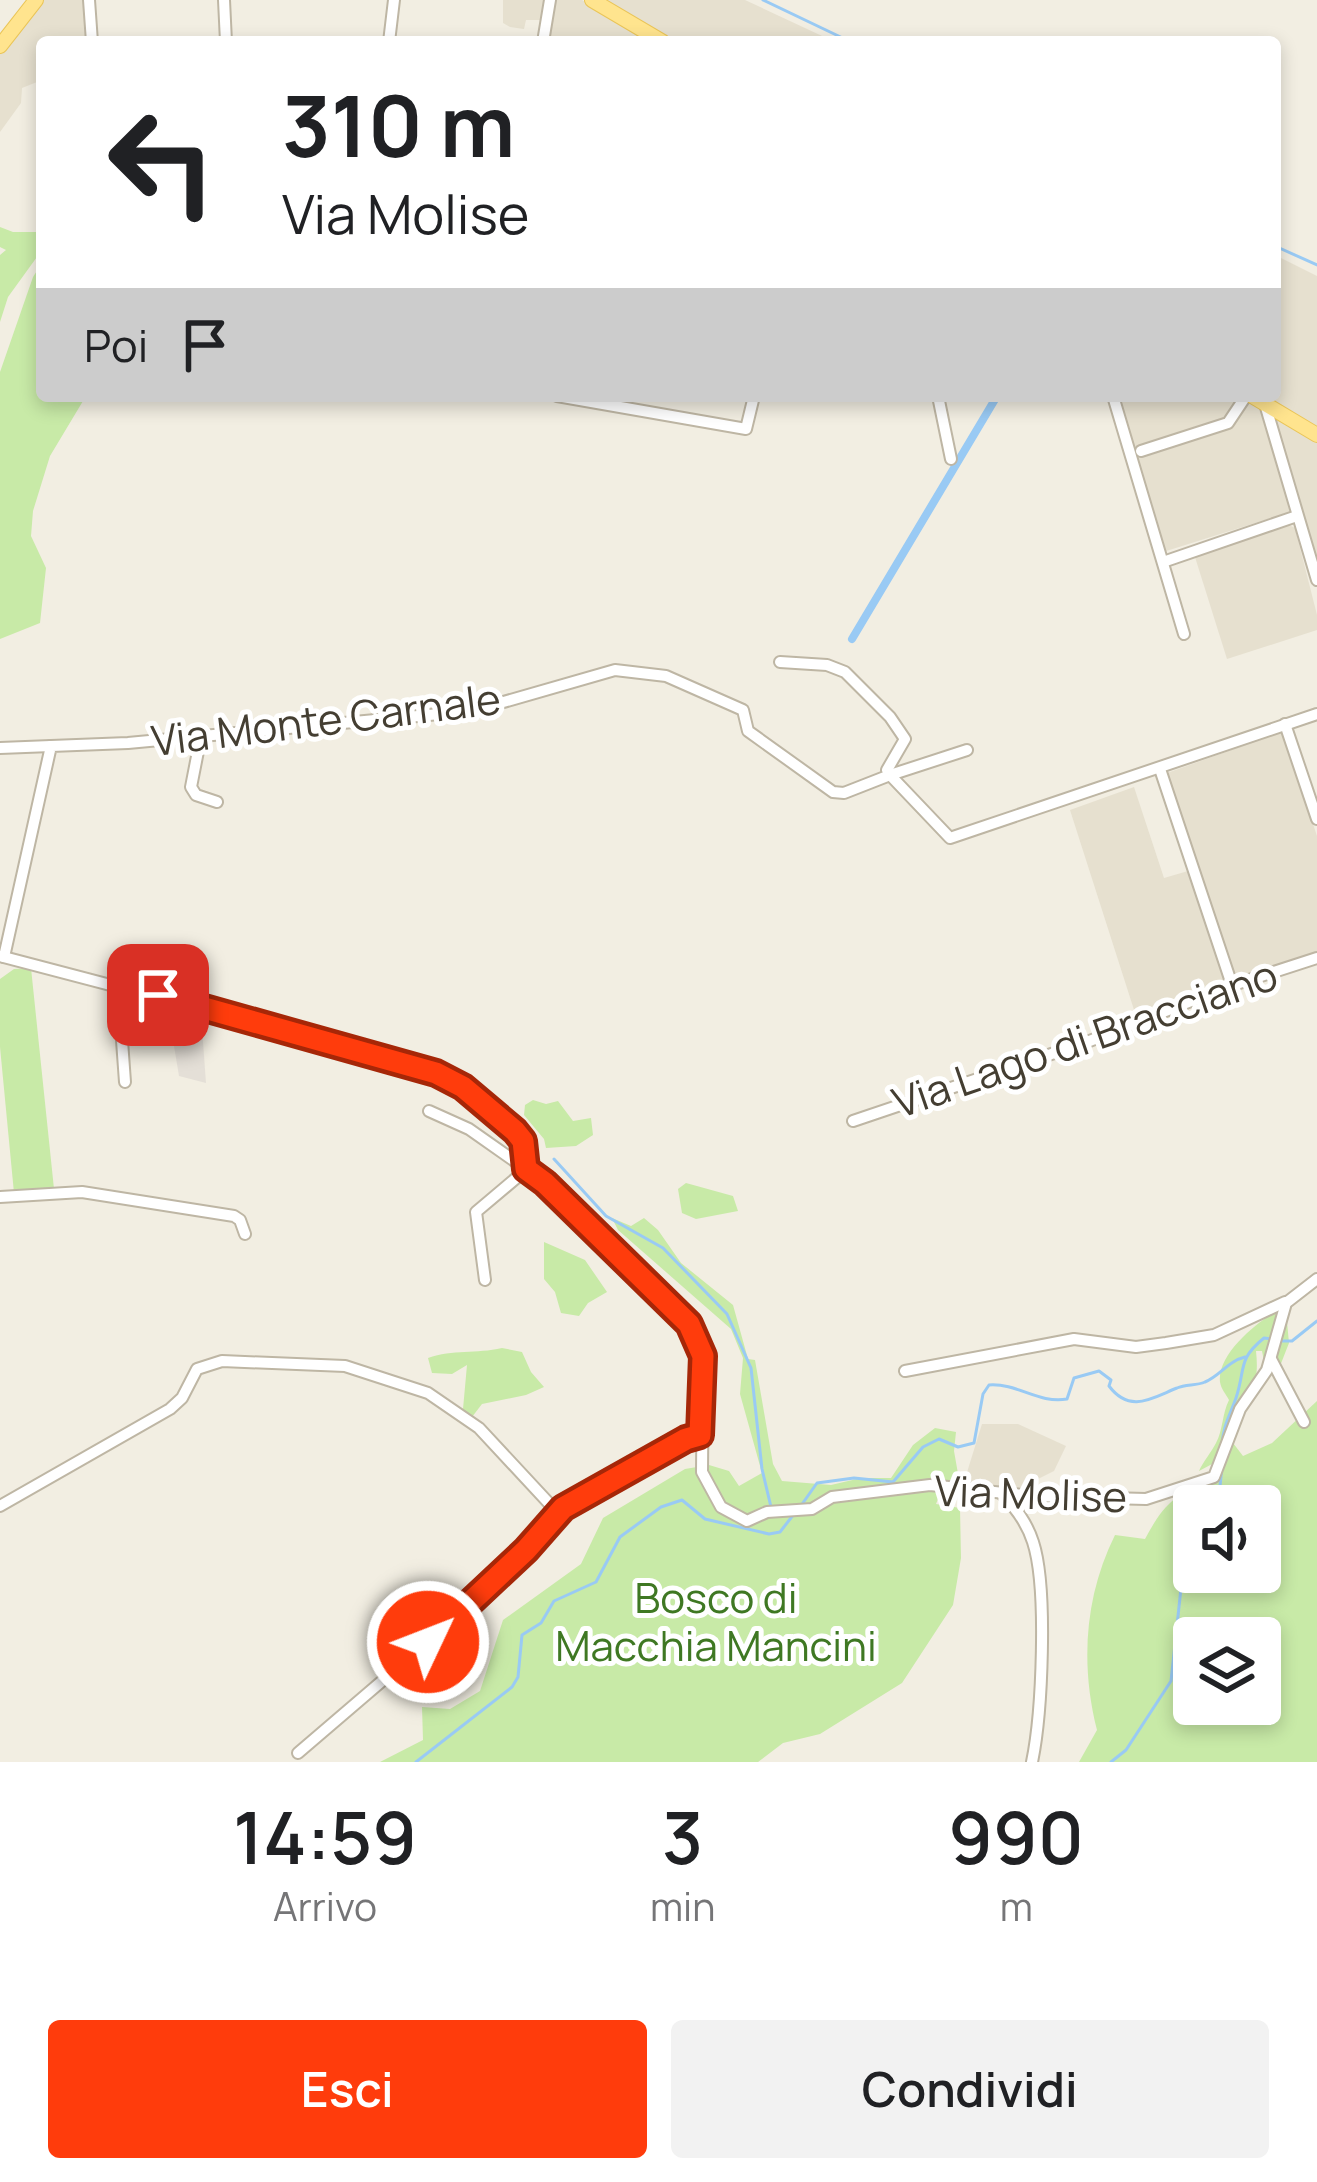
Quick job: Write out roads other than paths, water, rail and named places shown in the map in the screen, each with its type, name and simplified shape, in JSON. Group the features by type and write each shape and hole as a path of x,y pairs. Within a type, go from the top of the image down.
{"main road":[{"path":"0,46 36,0"},
{"path":"592,0 653,36"},
{"path":"1260,402 1317,435"}],"street":[{"path":"89,0 92,36"},
{"path":"224,0 226,36"},
{"path":"390,36 394,0"},
{"path":"544,36 550,0"},
{"path":"591,402 746,429 753,402"},
{"path":"939,402 951,459"},
{"path":"1115,402 1184,634"},
{"path":"1141,451 1228,423 1252,402"},
{"path":"1256,402 1317,580"},
{"path":"1163,562 1297,516"},
{"path":"780,662 838,669 890,717 905,739 889,773"},
{"name":"Via Monte Carnale","path":"0,748 201,736 472,711 623,670 666,676 743,710 748,731 833,792 844,793 889,773"},
{"path":"889,773 943,833 955,836 1317,714"},
{"path":"1286,724 1317,819"},
{"path":"201,736 191,787 217,802"},
{"path":"51,746 2,957 436,1073 463,1087 515,1131 523,1141 527,1169"},
{"path":"889,773 968,750"},
{"path":"1160,769 1232,985"},
{"path":"25,872 38,854"},
{"name":"Via Lago di Bracciano","path":"853,1121 1317,958"},
{"path":"118,985 125,1082"},
{"path":"298,1754 449,1624 558,1513 700,1435 703,1356 689,1324 545,1183 469,1129 429,1111"},
{"path":"485,1280 476,1212 527,1169"},
{"path":"0,1197 75,1192 123,1198 234,1216 244,1234"},
{"path":"905,1371 1074,1339 1136,1347 1214,1335 1288,1300 1317,1279"},
{"name":"Via Molise","path":"700,1435 703,1472 719,1502 726,1513 747,1521 772,1511 812,1509 832,1497 931,1485 1002,1494 1152,1498 1214,1477 1238,1412 1262,1379 1288,1300"},
{"path":"1270,1359 1304,1422"},
{"path":"0,1506 170,1409 182,1399 197,1369 222,1361 352,1367 428,1393 479,1428 558,1513"},
{"path":"1002,1494 1024,1521 1038,1566 1040,1709 1032,1762"}],"waterway":[{"path":"763,0 838,36"},
{"path":"1281,249 1317,265"},
{"path":"852,639 993,402"},
{"path":"554,1159 606,1216 663,1248 727,1314 751,1368 771,1507"},
{"path":"1282,1341 1292,1341 1317,1321"},
{"path":"1222,1445 1246,1359 1264,1338 1273,1339"},
{"path":"800,1507 817,1483 854,1478 893,1482 923,1447 939,1439 958,1447 974,1443 989,1385 1067,1399 1074,1378 1099,1371 1111,1380 1109,1386 1117,1395 1133,1402 1205,1382 1245,1357"},
{"path":"1220,1485 1222,1466"},
{"path":"416,1762 512,1687 518,1677 522,1635 541,1623 554,1601 596,1582 620,1537 661,1507 682,1500 705,1519 769,1534 780,1532 794,1514"},
{"path":"1111,1762 1126,1750 1171,1681 1180,1593"}],"park label":[{"name":"Bosco di Macchia Mancini","path":"716,1622"}]}
